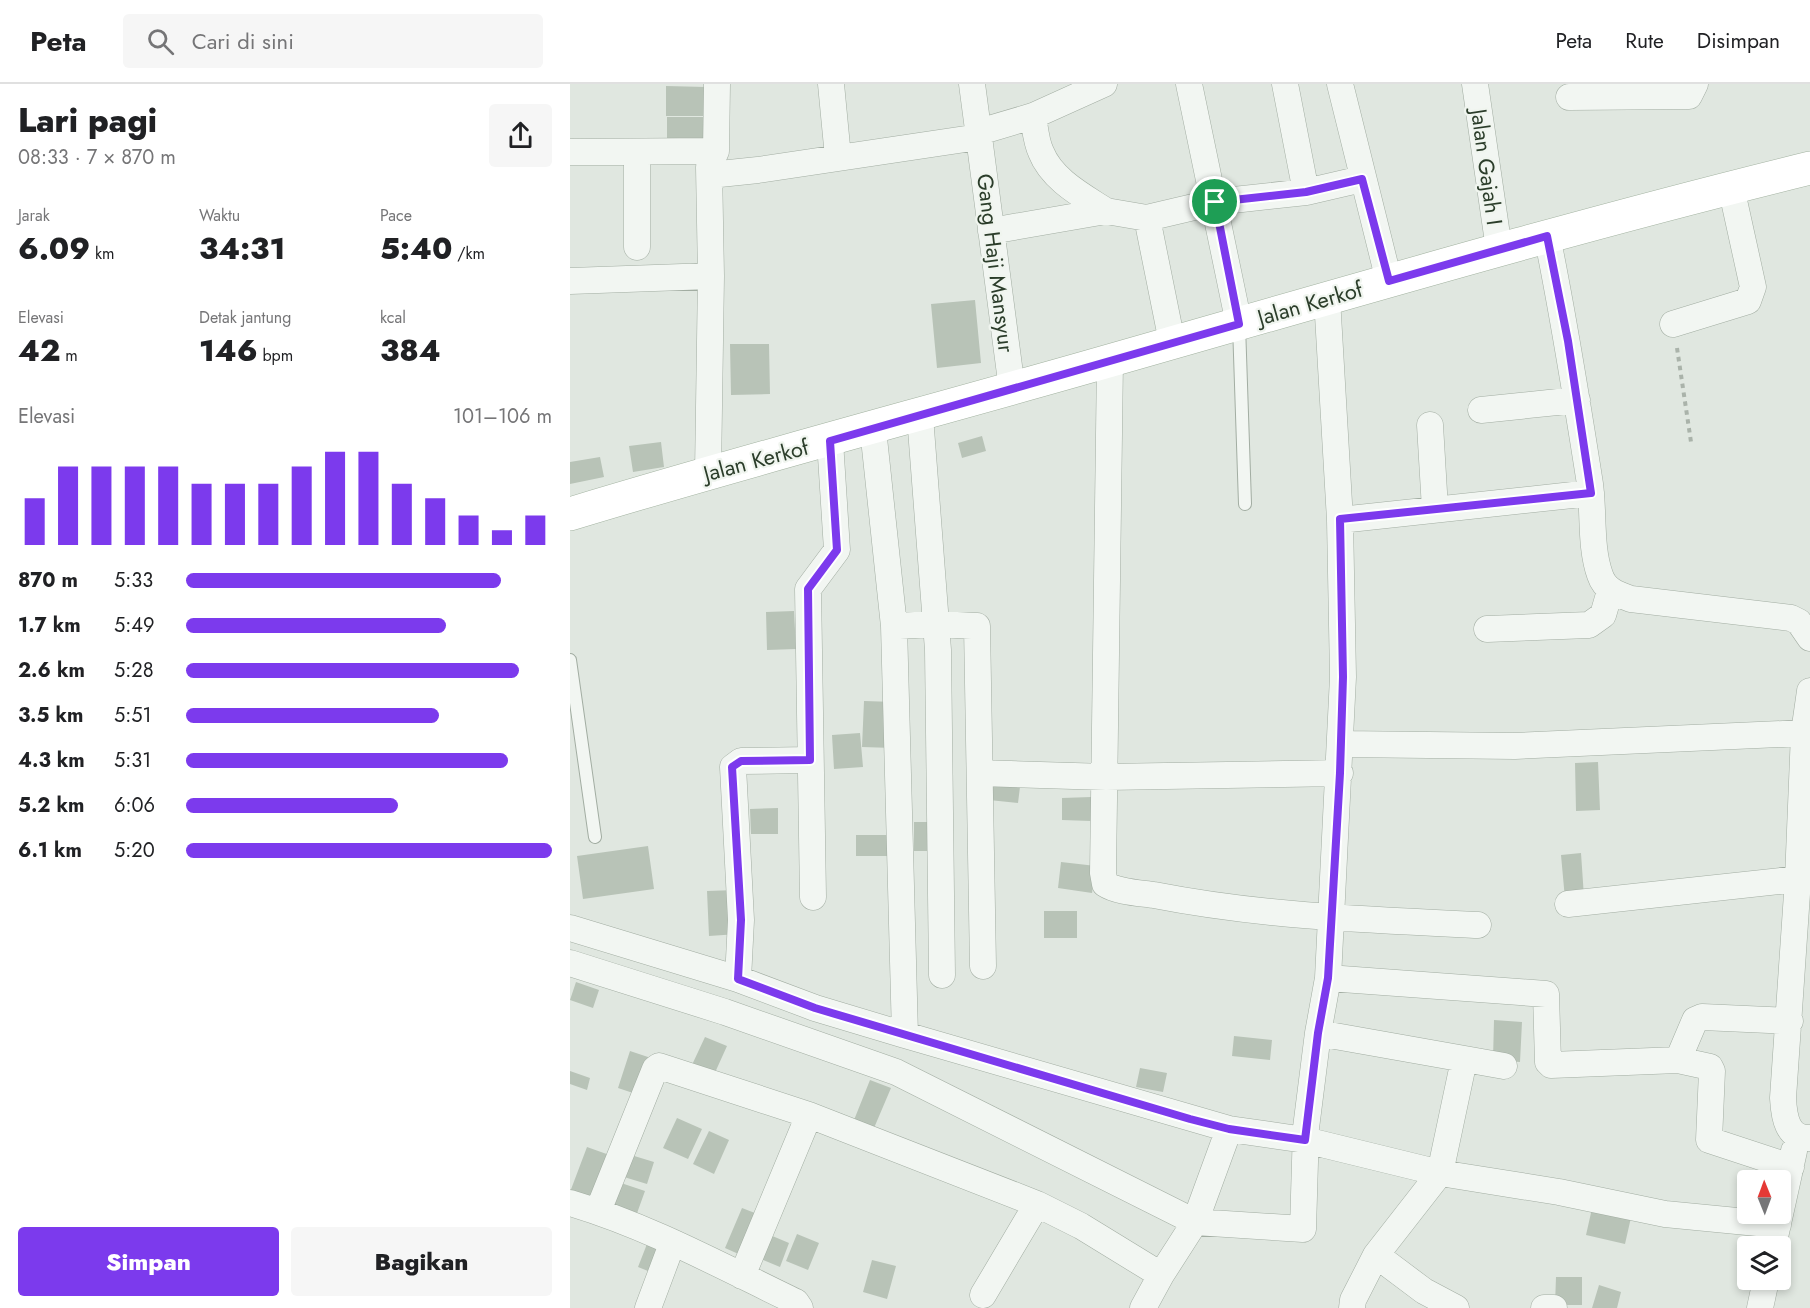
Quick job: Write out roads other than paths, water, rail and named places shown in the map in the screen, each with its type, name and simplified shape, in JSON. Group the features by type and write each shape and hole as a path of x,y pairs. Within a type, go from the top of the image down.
{"main road":[{"name":"Jalan Kerkof","path":"570,514 708,472 920,416 1499,249 1810,168"}],"street":[{"path":"708,472 713,163 717,84"},
{"path":"831,84 838,157"},
{"name":"Gang Haji Mansyur","path":"972,84 1012,389"},
{"path":"570,152 637,152 713,163 838,157 979,135 1033,116 1104,84"},
{"path":"1189,84 1239,324"},
{"path":"1285,84 1306,192"},
{"path":"1340,84 1389,281"},
{"name":"Jalan Gajah I","path":"1475,84 1499,249"},
{"path":"1569,97 1689,96 1695,84"},
{"path":"1033,116 1041,153 1053,170 1064,182 1106,211"},
{"path":"637,152 637,247"},
{"path":"991,231 1106,211 1146,218 1215,202 1306,192 1362,179"},
{"path":"1673,324 1748,301 1751,297 1753,286 1731,188"},
{"path":"1146,218 1172,342"},
{"path":"1547,236 1577,400 1600,575 1610,591 1631,599 1791,618 1799,622 1810,638"},
{"path":"570,281 711,276"},
{"path":"570,963 725,1012 896,1072 1195,1222 1298,1231 1303,1229 1305,1140 1318,1033 1328,978 1343,677 1340,519 1327,298"},
{"path":"1110,361 1103,873 1108,886 1237,909 1331,919 1478,925"},
{"path":"1481,410 1577,400"},
{"path":"920,416 936,624 944,939 942,975"},
{"path":"1430,425 1435,510"},
{"path":"873,429 894,626 905,1035"},
{"path":"813,897 808,589 837,550 830,441"},
{"path":"1340,519 1591,493"},
{"path":"1487,629 1589,625 1603,615 1610,591"},
{"path":"894,626 936,624 977,626 983,954 944,939"},
{"path":"572,935 738,979 815,1008 1229,1129 1305,1140 1440,1173 1559,1192 1776,1236 1791,1167 1804,1137 1791,1131 1784,1112 1783,1079 1802,868 1804,733 1810,698"},
{"path":"1341,744 1515,746 1804,733"},
{"path":"738,979 741,920 732,767 741,761 810,760"},
{"path":"980,773 1106,777 1340,773"},
{"path":"1568,904 1802,868"},
{"path":"1328,978 1544,993 1547,996 1548,1062 1551,1065 1678,1060 1710,1067 1712,1071 1709,1140 1791,1167"},
{"path":"1678,1060 1695,1020 1699,1018 1790,1021"},
{"path":"1318,1033 1503,1066"},
{"path":"1353,1308 1353,1300 1376,1254 1440,1173 1464,1060"},
{"path":"598,1211 656,1066 809,1115 1037,1204 1082,1226 1161,1275"},
{"path":"742,1276 809,1115"},
{"path":"1143,1308 1195,1222 1229,1129"},
{"path":"570,1203 598,1211 672,1244 796,1302 800,1308"},
{"path":"983,1295 1037,1204"},
{"path":"648,1308 672,1244"},
{"path":"1376,1254 1424,1291 1456,1308"},
{"path":"1760,1308 1764,1290"},
{"path":"1544,1308 1554,1308"}],"lane":[{"path":"1239,324 1245,504"},
{"path":"570,660 595,837"}]}
